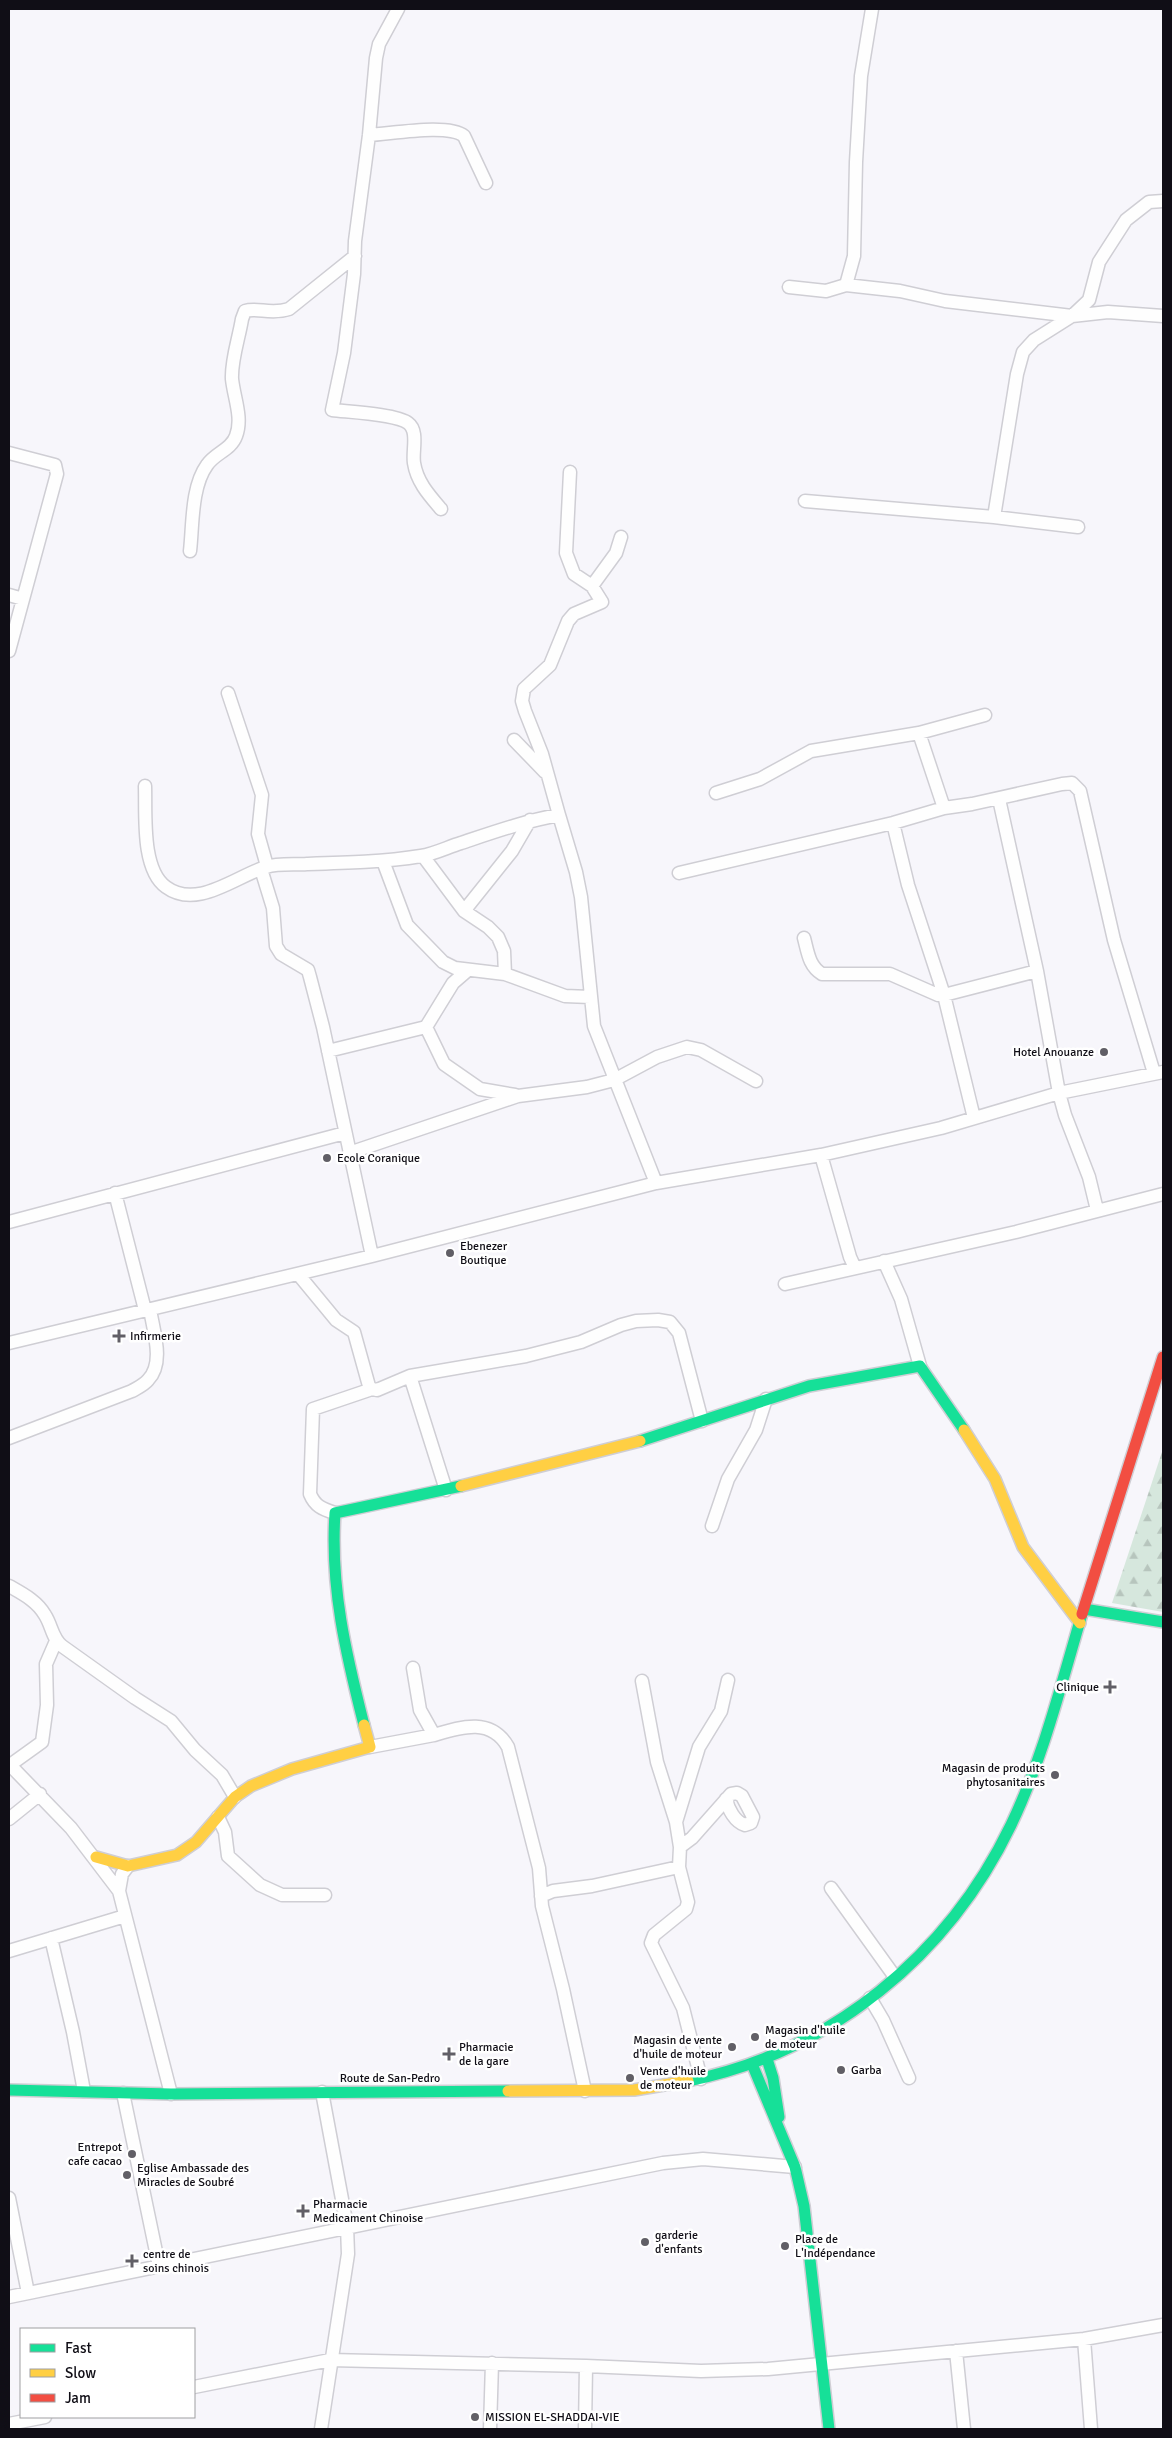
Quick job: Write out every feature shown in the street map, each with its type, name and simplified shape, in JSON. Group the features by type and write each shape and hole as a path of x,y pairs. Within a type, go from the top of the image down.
{"main road":[{"name":"Route de San-Pedro","path":"9,2090 171,2094 634,2090 701,2079 767,2059 800,2045 870,1998 932,1942 977,1885 997,1853 1040,1753 1144,1424 1163,1357"},
{"path":"96,1857 128,1866 169,1858 184,1852 196,1842 235,1797 266,1779 292,1769 370,1747 337,1614 333,1529 335,1513 446,1490 630,1444 809,1386 920,1366 971,1440 995,1479 1023,1547 1080,1623"},
{"path":"1084,1609 1163,1622"},
{"path":"767,2059 775,2090 780,2128"},
{"path":"752,2064 764,2097 780,2128 795,2167 804,2206 829,2429"}],"street":[{"path":"398,9 378,44 369,135 359,202 344,353 332,410 403,420 410,424 414,434 413,461 417,475 424,488 441,509"},
{"path":"846,285 854,256 856,162 861,76 872,9"},
{"path":"369,135 435,129 458,131 464,136 486,183"},
{"path":"994,517 1017,374 1024,352 1034,340 1072,316 1089,300 1099,262 1126,220 1149,202 1163,200"},
{"path":"190,551 197,494 206,466 213,458 230,446 236,437 238,415 232,378 242,319 245,312 250,310 279,313 289,309 355,256"},
{"path":"789,287 826,291 846,285 900,291 945,301 1072,316 1108,312 1163,316"},
{"path":"9,453 55,465 57,474 23,599 14,615 9,651"},
{"path":"570,472 566,553 574,574 592,586 602,602 574,614 568,621 553,659 523,694 525,711 542,754 576,872 586,936 590,998 594,1026 656,1183"},
{"path":"805,502 994,517 1078,527"},
{"path":"592,586 616,553 620,538"},
{"path":"9,595 23,599"},
{"path":"228,693 262,795 258,834 273,908 276,946 281,954 308,970 328,1051 372,1256"},
{"path":"716,793 765,777 811,751 919,733 986,715"},
{"path":"919,733 944,808"},
{"path":"514,740 546,772"},
{"path":"9,1343 372,1256 656,1183 821,1155 974,1118 1059,1093 1159,1073 1114,940 1080,791 1072,783 944,808 893,823 679,872"},
{"path":"145,786 150,861 156,876 166,887 178,893 192,895 205,893 264,868 383,861 423,856 530,820 560,815"},
{"path":"999,798 1037,971 1059,1093 1098,1210"},
{"path":"464,911 512,851 530,820"},
{"path":"893,823 908,885 944,996 974,1118"},
{"path":"423,856 464,911 488,927 498,937 504,951 506,974"},
{"path":"383,861 411,930 444,962 455,968 506,974 554,993 590,998"},
{"path":"804,938 814,969 822,974 890,974 931,994 944,996 1037,971"},
{"path":"328,1051 426,1027 453,983 468,970"},
{"path":"426,1027 444,1064 480,1090 518,1096"},
{"path":"349,1153 518,1096 587,1087 614,1080 658,1057 687,1047 701,1050 714,1056 756,1081"},
{"path":"9,1222 345,1133"},
{"path":"821,1155 850,1257 856,1268"},
{"path":"9,1438 132,1391 148,1381 156,1370 157,1357 148,1310 115,1193"},
{"path":"785,1284 1016,1232 1163,1194"},
{"path":"884,1261 901,1299 920,1366"},
{"path":"298,1274 336,1320 354,1332 369,1386 377,1390 410,1376 526,1356 581,1342 621,1324 647,1319 670,1322 679,1333 702,1421"},
{"path":"410,1376 446,1490"},
{"path":"335,1513 320,1508 314,1503 310,1494 312,1412 316,1407 372,1388"},
{"path":"712,1526 728,1479 756,1430 766,1399"},
{"path":"9,1586 39,1606 56,1641 135,1698 171,1721 195,1750 222,1775 235,1797"},
{"path":"56,1641 46,1664 47,1705 42,1742 9,1765 40,1794 96,1857 119,1891 171,2094"},
{"path":"413,1668 420,1710 434,1735"},
{"path":"676,1822 699,1747 721,1711 728,1680"},
{"path":"642,1681 657,1762 676,1822 680,1848 679,1868 687,1897 687,1906 654,1935 651,1943 683,2008 701,2079"},
{"path":"370,1747 434,1735 469,1726 498,1732 503,1738 511,1755 539,1868 541,1896 585,2091"},
{"path":"9,1819 40,1794"},
{"path":"680,1848 726,1799"},
{"path":"218,1817 225,1832 228,1856 260,1885 282,1896 325,1894"},
{"path":"119,1891 122,1874 128,1866"},
{"path":"541,1896 553,1891 592,1886 679,1868"},
{"path":"830,1888 895,1977"},
{"path":"9,1951 125,1916"},
{"path":"51,1938 73,2032 84,2091"},
{"path":"870,1998 884,2020 909,2078"},
{"path":"321,2429 330,2360 348,2254 347,2226 322,2092"},
{"path":"123,2093 159,2266"},
{"path":"9,2298 347,2226 663,2162 703,2159 795,2167"},
{"path":"9,2198 28,2293"},
{"path":"195,2387 330,2360 492,2363 734,2372 1084,2339 1163,2325"},
{"path":"1084,2339 1091,2429"},
{"path":"956,2351 964,2429"},
{"path":"490,2429 492,2363"},
{"path":"585,2429 586,2366"},
{"path":"16,2425 41,2418"}],"green space":[{"path":"1163,1449 1163,1612 1112,1603"}],"traffic: fast":[{"path":"640,1441 809,1386 920,1366 964,1430"},
{"path":"364,1725 351,1672 337,1594 334,1540 335,1513 461,1486"},
{"path":"1084,1609 1163,1622"},
{"path":"688,2081 740,2067 790,2047 836,2022 880,1991 919,1956 954,1916 985,1872 1011,1825 1022,1800 1051,1721 1082,1614"},
{"path":"767,2059 773,2078 779,2117"},
{"path":"752,2064 795,2167 804,2206 829,2429"},
{"path":"9,2090 171,2094 508,2091"}],"traffic: slow":[{"path":"964,1430 995,1479 1023,1547 1080,1623"},
{"path":"461,1486 640,1441"},
{"path":"96,1857 128,1866 177,1855 196,1842 235,1797 251,1786 292,1769 370,1747 364,1725"},
{"path":"508,2091 634,2090 688,2081"}],"traffic: jam":[{"path":"1082,1614 1163,1357"}],"place":[{"name":"Hotel Anouanze","path":"1104,1052"},
{"name":"Ecole Coranique","path":"327,1158"},
{"name":"Ebenezer Boutique","path":"450,1253"},
{"name":"Infirmerie","path":"119,1336"},
{"name":"Clinique","path":"1110,1687"},
{"name":"Magasin de produits phytosanitaires","path":"1055,1775"},
{"name":"Magasin d'huile de moteur","path":"755,2037"},
{"name":"Magasin de vente d'huile de moteur","path":"732,2047"},
{"name":"Pharmacie de la gare","path":"449,2054"},
{"name":"Garba","path":"841,2070"},
{"name":"Vente d'huile de moteur","path":"630,2078"},
{"name":"Entrepot cafe cacao","path":"132,2154"},
{"name":"Eglise Ambassade des Miracles de Soubré","path":"127,2175"},
{"name":"Pharmacie Medicament Chinoise","path":"303,2211"},
{"name":"garderie d'enfants","path":"645,2242"},
{"name":"Place de L'Indépendance","path":"785,2246"},
{"name":"centre de soins chinois","path":"132,2261"},
{"name":"MISSION EL-SHADDAI-VIE","path":"475,2417"}]}
